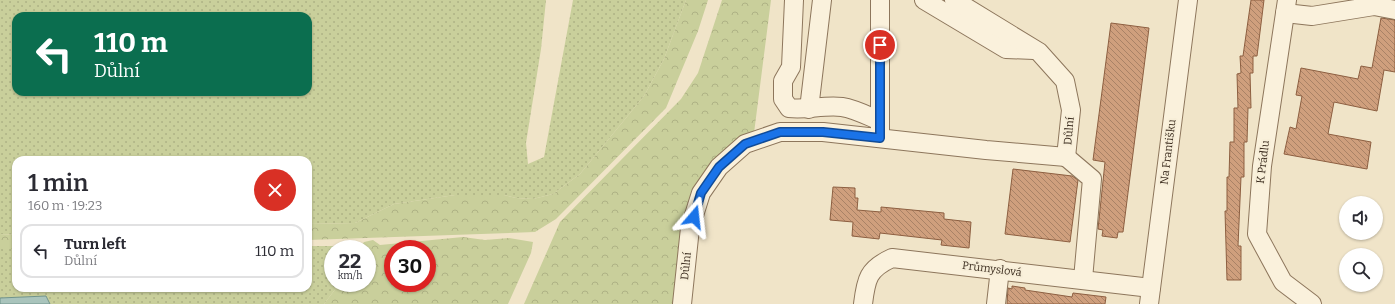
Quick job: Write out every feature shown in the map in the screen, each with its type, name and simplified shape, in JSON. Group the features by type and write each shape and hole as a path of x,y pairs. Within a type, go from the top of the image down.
{"street":[{"path":"794,0 791,67 783,81 782,99 789,108 809,109 841,107 854,110 880,129"},
{"path":"809,109 822,0"},
{"path":"880,0 880,129"},
{"path":"924,0 1006,48 1040,55"},
{"name":"Důlní","path":"682,304 690,228 701,193 719,167 745,144 780,132 823,132 880,129 986,150 1066,157 1071,110 1065,81 1040,55 954,0"},
{"name":"Na Františku","path":"1150,296 1188,0"},
{"path":"1286,6 1312,16 1374,6 1395,10"},
{"name":"K Prádlu","path":"1286,6 1262,166 1257,234 1283,282 1312,304"},
{"path":"1066,157 1092,179 1082,280"},
{"name":"Průmyslová","path":"863,304 869,277 877,265 892,258 1082,280 1150,296"},
{"path":"996,304 1000,270"}],"green space":[{"path":"0,0 546,0 541,49 526,143 528,164 544,157 573,0 686,0 664,59 644,96 580,174 553,194 533,199 516,198 504,195 455,195 394,204 355,223 312,224 312,156 12,156 12,235 0,234"},
{"path":"686,0 708,0 698,31 666,108 556,219 535,232 312,240 312,224 355,223 394,204 455,195 504,195 516,198 533,199 553,194 580,174 644,96 664,59"},
{"path":"722,0 771,0 753,141 701,193 682,304 524,304 560,222 681,99 698,73"},
{"path":"0,234 12,235 12,249 0,249"},
{"path":"463,237 485,240 509,238 533,242 531,253 508,304 324,304 333,292 376,292 376,242 380,245 384,245 384,292 436,292 436,240 432,240"},
{"path":"312,246 324,246 324,292 333,292 324,304 50,304 46,296 0,298 0,249 12,249 12,292 312,292"}],"water":[{"path":"46,296 50,304 0,304 0,298"}],"building":[{"path":"1251,0 1264,0 1257,56 1253,56 1253,73 1250,73 1251,108 1248,108 1247,142 1244,142 1244,177 1241,177 1238,246 1241,246 1241,280 1227,280 1225,211 1227,211 1227,177 1229,177 1230,142 1234,142 1234,108 1238,108 1237,74 1241,73 1240,56 1243,56"},
{"path":"1381,18 1395,20 1395,72 1384,70 1377,111 1334,102 1328,134 1371,142 1367,169 1284,154 1290,127 1296,129 1302,96 1296,95 1301,68 1358,79 1361,66 1372,68"},
{"path":"1111,23 1149,28 1123,232 1118,232 1117,238 1102,236 1103,230 1098,229 1105,162 1093,160"},
{"path":"1013,169 1072,176 1078,180 1070,242 1005,234"},
{"path":"833,187 855,188 855,198 858,198 857,210 881,212 881,207 944,213 944,219 971,222 969,248 941,245 942,240 880,233 879,239 852,236 853,222 830,220"},
{"path":"1012,286 1025,288 1025,290 1072,297 1073,293 1106,297 1105,304 1007,304 1008,288 1012,289"}],"route":[{"path":"694,217 701,193 719,167 745,144 780,132 823,132 880,138 880,45"}]}
